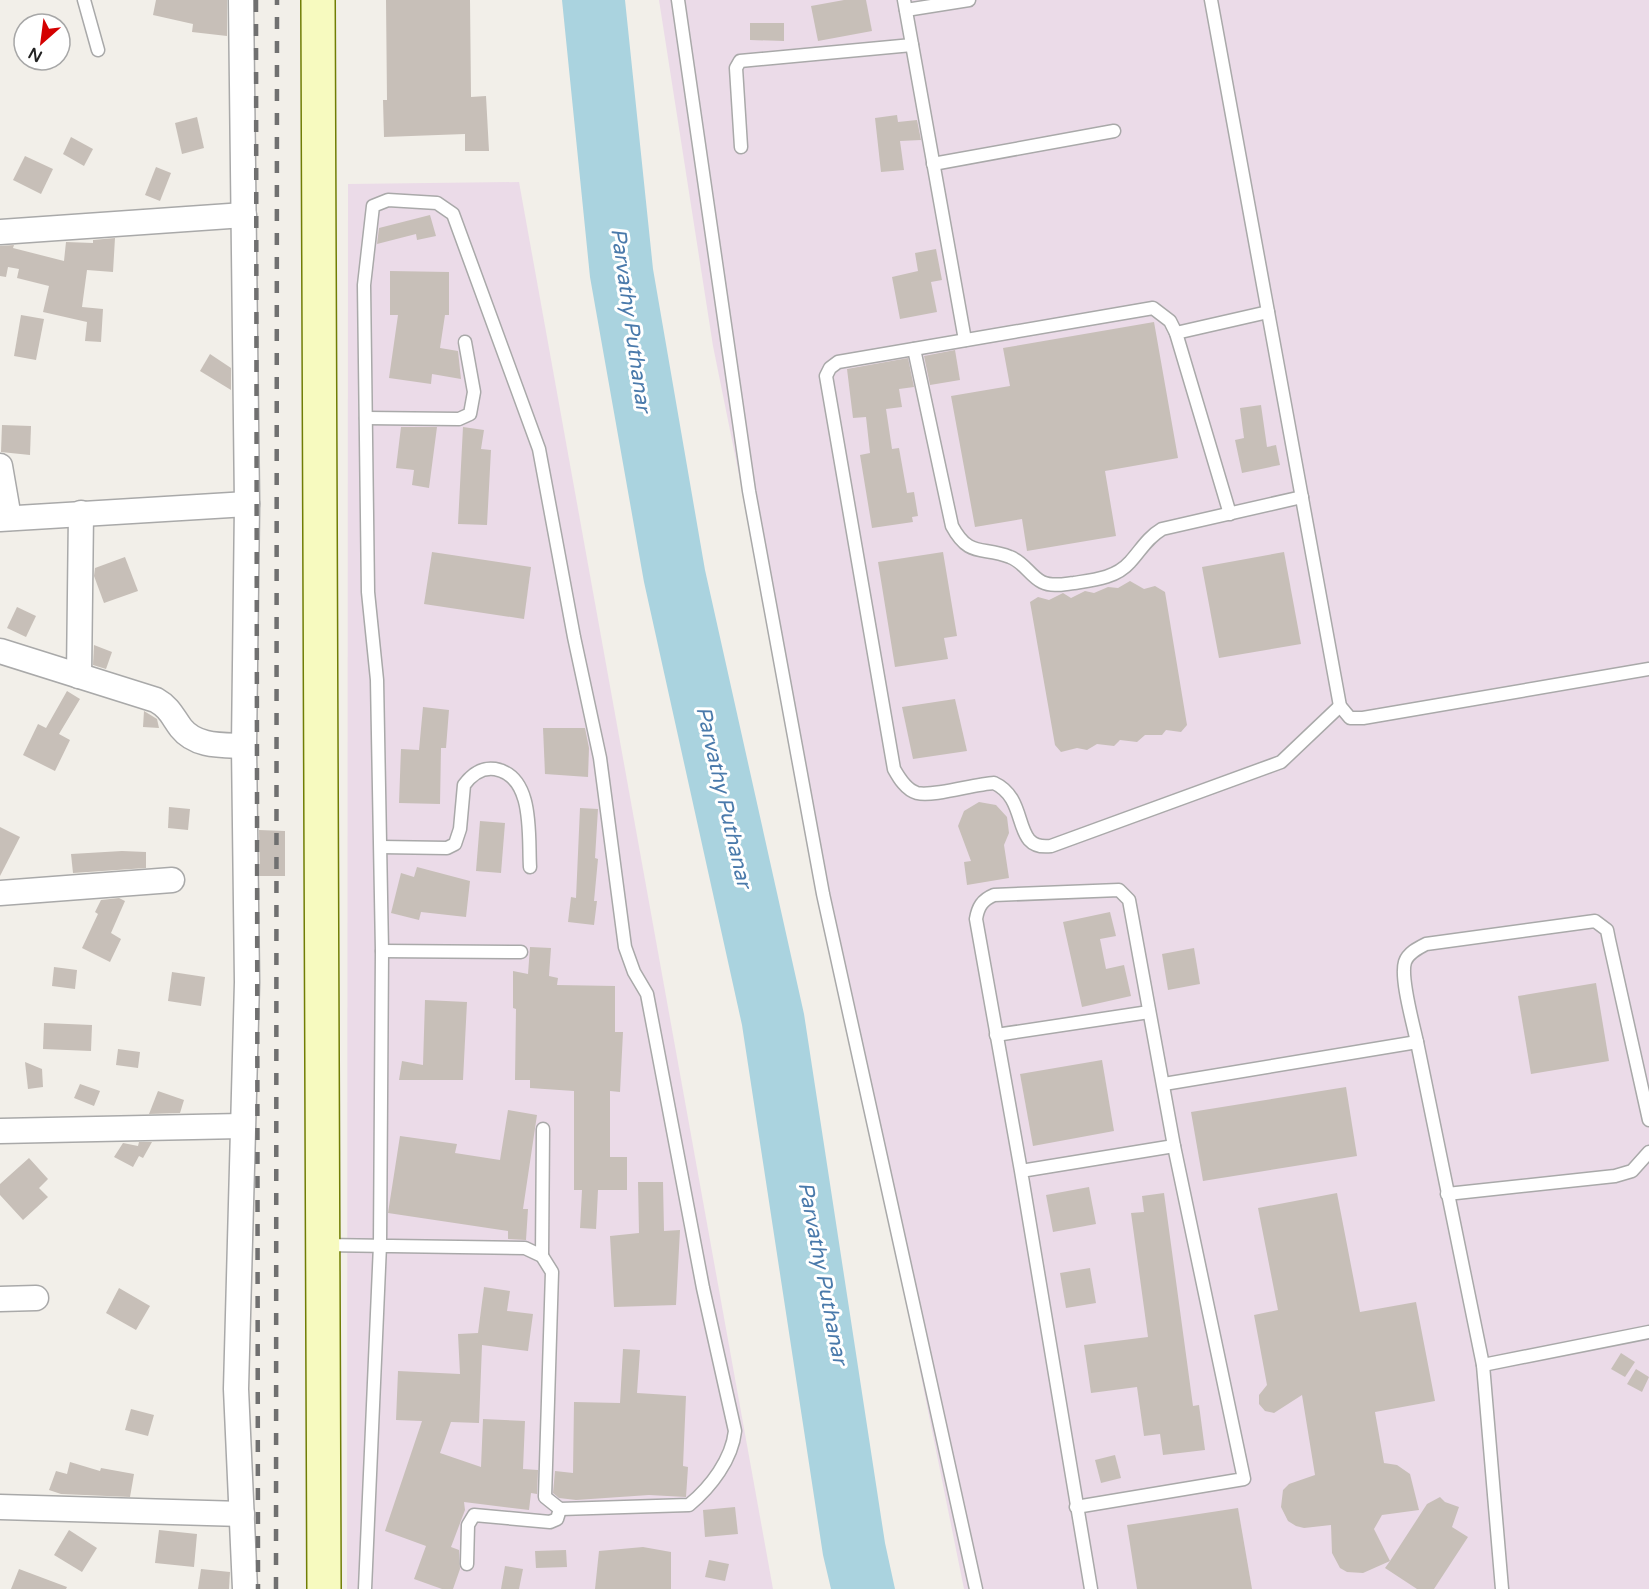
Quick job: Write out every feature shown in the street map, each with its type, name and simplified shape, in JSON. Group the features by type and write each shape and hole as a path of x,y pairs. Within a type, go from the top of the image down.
{"main road":[{"path":"318,0 324,1589"}],"street":[{"path":"241,0 247,504 244,746 247,982 241,1126 236,1389 245,1589"},
{"path":"0,231 244,215"},
{"path":"0,466 4,518 247,504"},
{"path":"79,676 81,513"},
{"path":"0,651 166,706 181,727 201,742 244,746"},
{"path":"0,893 172,880"},
{"path":"0,1131 241,1126"},
{"path":"0,1299 36,1298"},
{"path":"0,1507 242,1514"}],"lane":[{"path":"84,0 98,50"},
{"path":"678,0 749,490 823,894 976,1589"},
{"path":"965,340 905,5 969,0"},
{"path":"1211,0 1340,706 1350,718 1363,718 1649,669"},
{"path":"741,147 736,68 740,61 912,45"},
{"path":"933,164 1114,131"},
{"path":"365,1589 380,1245 382,951 377,680 368,592 364,285 373,206 388,200 437,203 453,214 539,449 574,637 600,758 625,947 634,972 647,994 703,1288 735,1431 733,1447 728,1458 689,1505 560,1509 545,1497 552,1272 542,1256 543,1129"},
{"path":"1230,514 1176,333 1162,312 1144,308 838,362 830,368 826,376 894,769 908,788 917,793 994,783 1010,793 1026,837 1033,844 1051,846 1281,762 1340,706"},
{"path":"1176,333 1268,312"},
{"path":"366,418 459,419 470,414 474,392 465,342"},
{"path":"914,349 952,526 966,546 983,553 1011,557 1043,583 1063,584 1099,579 1119,572 1129,564 1153,534 1162,529 1302,497"},
{"path":"381,847 447,848 455,844 460,829 460,804 464,784 478,771 490,768 510,775 524,795 530,867"},
{"path":"1076,1507 1245,1479 1174,1146 1129,900 1125,894 1112,889 994,896 981,903 976,919 1021,1171 1076,1507 1091,1589"},
{"path":"1502,1589 1483,1365 1417,1041 1404,970 1408,956 1426,944 1595,921 1606,930 1609,940 1649,1120"},
{"path":"382,951 521,952"},
{"path":"996,1035 1149,1012"},
{"path":"1164,1084 1417,1041"},
{"path":"1021,1171 1174,1146"},
{"path":"1448,1194 1615,1176 1632,1171 1649,1152"},
{"path":"323,1245 525,1248 542,1256"},
{"path":"1483,1365 1649,1332"},
{"path":"467,1564 468,1525 474,1515 550,1522 557,1519 560,1509"}],"shaded area":[{"path":"659,0 1649,0 1649,1589 964,1589 713,346"},
{"path":"519,182 773,1589 347,1589 348,184"}],"water":[{"name":"Parvathy Puthanar","path":"562,0 625,0 653,269 705,570 804,1014 885,1543 895,1589 831,1589 823,1555 742,1025 644,582 590,277"}],"building":[{"path":"156,0 227,0 227,36 192,32 193,24 153,15"},
{"path":"386,0 470,0 471,97 486,96 489,151 465,151 465,134 384,137 383,100 387,100"},
{"path":"844,0 866,0 872,31 818,41 811,6"},
{"path":"750,23 784,23 784,41 750,40"},
{"path":"897,115 898,122 917,120 921,140 900,141 904,170 881,172 875,118"},
{"path":"197,117 204,148 182,154 175,123"},
{"path":"71,137 93,149 84,166 63,154"},
{"path":"25,156 53,169 41,194 13,180"},
{"path":"156,167 171,173 160,201 145,195"},
{"path":"430,215 436,236 417,240 416,234 377,244 379,228"},
{"path":"115,238 113,272 87,270 82,307 103,309 101,342 85,341 87,322 43,312 49,286 17,278 19,269 8,267 6,277 0,276 0,246 14,245 13,248 64,261 66,242 93,243 93,240"},
{"path":"936,249 942,280 931,282 937,312 900,319 892,277 918,271 915,253"},
{"path":"390,271 449,272 449,315 445,315 440,348 458,351 461,379 432,374 431,384 389,378 398,315 390,315"},
{"path":"21,315 44,319 36,360 14,356"},
{"path":"1154,322 1178,458 1105,471 1116,536 1027,551 1022,519 975,527 951,396 1010,386 1003,348"},
{"path":"955,350 960,380 930,385 924,356"},
{"path":"210,354 231,368 231,390 200,371"},
{"path":"908,358 914,387 899,389 902,407 886,409 892,449 899,448 907,493 914,492 918,516 912,517 913,522 872,528 860,455 870,453 866,417 853,418 847,369"},
{"path":"1261,405 1267,447 1276,445 1280,465 1242,473 1235,440 1244,438 1240,408"},
{"path":"2,425 31,426 30,455 1,452"},
{"path":"401,427 437,427 429,488 412,485 414,470 396,468"},
{"path":"463,427 484,430 481,449 491,450 487,525 458,524"},
{"path":"432,552 531,567 524,619 424,604"},
{"path":"943,552 957,636 944,638 948,659 895,667 878,562"},
{"path":"1284,552 1301,644 1219,658 1202,567"},
{"path":"125,557 138,591 104,603 94,576 95,568"},
{"path":"1130,581 1144,589 1155,586 1165,592 1187,725 1181,732 1166,730 1162,735 1145,735 1137,742 1120,740 1114,746 1097,744 1087,750 1077,748 1061,752 1055,745 1030,602 1038,597 1049,600 1063,593 1071,598 1085,591 1094,593 1108,587 1118,588"},
{"path":"17,607 36,616 26,637 7,628"},
{"path":"94,645 112,652 106,669 93,665"},
{"path":"67,691 80,699 59,734 70,740 55,771 23,755 38,724 46,728"},
{"path":"955,699 967,751 913,759 902,707"},
{"path":"423,707 449,710 446,748 441,748 440,804 399,803 401,749 419,750"},
{"path":"144,711 157,719 159,728 143,727"},
{"path":"543,728 585,728 589,748 588,777 545,774"},
{"path":"979,802 996,805 1007,817 1009,833 1004,845 1009,878 967,885 964,862 971,861 958,826 964,811"},
{"path":"169,807 190,809 188,830 168,828"},
{"path":"580,808 598,809 595,858 598,859 594,901 597,901 594,925 568,922 571,897 576,898"},
{"path":"480,821 505,823 501,873 476,871"},
{"path":"0,827 20,837 0,876"},
{"path":"259,830 285,831 285,876 260,876"},
{"path":"146,852 146,868 73,873 71,854"},
{"path":"417,867 470,881 466,917 421,912 419,920 391,913 401,873 414,877"},
{"path":"119,898 125,901 111,933 121,939 110,962 82,948 98,914 95,912 101,900"},
{"path":"1110,912 1116,936 1100,939 1106,969 1124,965 1131,996 1082,1007 1063,922"},
{"path":"530,947 551,948 549,976 558,978 557,985 615,986 615,1032 623,1032 620,1092 610,1091 610,1157 627,1157 627,1190 598,1190 596,1229 580,1228 582,1190 574,1190 574,1091 530,1088 530,1080 515,1080 516,1009 513,1008 513,971 528,974"},
{"path":"1194,948 1200,984 1168,990 1162,954"},
{"path":"54,967 77,970 75,989 52,986"},
{"path":"172,972 205,977 201,1006 168,1001"},
{"path":"1596,983 1609,1061 1531,1074 1518,996"},
{"path":"425,1000 467,1002 463,1080 399,1080 402,1061 423,1065"},
{"path":"44,1023 92,1025 91,1051 43,1049"},
{"path":"118,1049 140,1052 138,1068 116,1065"},
{"path":"1102,1060 1114,1131 1033,1146 1020,1074"},
{"path":"25,1062 42,1069 43,1087 28,1089"},
{"path":"80,1084 100,1091 94,1106 74,1098"},
{"path":"1346,1087 1357,1156 1203,1181 1191,1112"},
{"path":"158,1091 184,1100 180,1113 149,1114"},
{"path":"508,1110 537,1115 523,1209 528,1209 526,1240 508,1239 508,1231 388,1213 400,1136 457,1144 455,1153 500,1160"},
{"path":"139,1142 152,1142 143,1158 139,1156 133,1167 114,1157 123,1143 138,1146"},
{"path":"29,1158 48,1179 39,1188 48,1197 23,1220 0,1195 0,1184"},
{"path":"638,1182 663,1182 664,1231 680,1230 676,1305 614,1307 610,1236 639,1233"},
{"path":"1089,1187 1096,1224 1053,1232 1046,1195"},
{"path":"1164,1193 1193,1406 1199,1405 1205,1450 1163,1455 1160,1434 1144,1436 1137,1387 1091,1393 1084,1345 1148,1337 1131,1213 1144,1212 1142,1196"},
{"path":"1337,1193 1360,1312 1416,1302 1435,1401 1375,1412 1384,1463 1397,1465 1410,1474 1419,1510 1382,1515 1374,1529 1390,1561 1363,1573 1347,1572 1340,1568 1332,1553 1331,1525 1304,1528 1296,1526 1288,1521 1281,1507 1283,1490 1289,1484 1315,1475 1302,1395 1274,1413 1265,1411 1259,1404 1259,1395 1267,1385 1254,1315 1278,1310 1258,1208"},
{"path":"1090,1268 1096,1303 1066,1308 1060,1273"},
{"path":"484,1287 510,1291 507,1311 533,1314 528,1351 482,1345 479,1423 451,1422 440,1453 481,1467 483,1419 525,1421 523,1469 538,1470 537,1494 531,1493 529,1510 464,1502 465,1510 451,1547 459,1550 460,1569 453,1589 442,1589 414,1579 426,1546 385,1531 422,1421 396,1420 398,1371 460,1374 458,1334 478,1333"},
{"path":"119,1288 150,1306 136,1330 106,1313"},
{"path":"623,1349 640,1350 637,1393 686,1396 683,1466 688,1467 686,1497 649,1495 576,1500 559,1498 553,1493 555,1471 573,1473 574,1402 620,1403"},
{"path":"1621,1353 1635,1362 1625,1377 1611,1369"},
{"path":"1636,1369 1649,1377 1642,1392 1627,1384"},
{"path":"131,1409 154,1415 148,1436 125,1430"},
{"path":"1115,1455 1121,1478 1101,1483 1095,1460"},
{"path":"70,1462 100,1471 101,1468 134,1474 130,1497 61,1494 49,1490 56,1471 67,1474"},
{"path":"1440,1497 1445,1502 1459,1507 1452,1527 1468,1537 1434,1589 1417,1589 1385,1568 1427,1504"},
{"path":"735,1507 738,1534 705,1537 703,1510"},
{"path":"1238,1508 1252,1589 1137,1589 1127,1525"},
{"path":"69,1530 97,1548 82,1572 54,1555"},
{"path":"159,1530 197,1534 194,1567 155,1563"},
{"path":"643,1547 671,1552 671,1589 595,1589 599,1551"},
{"path":"566,1550 567,1567 536,1568 535,1551"},
{"path":"709,1560 729,1564 725,1581 705,1577"},
{"path":"505,1566 523,1569 519,1589 501,1589"},
{"path":"19,1569 67,1587 66,1589 11,1589"},
{"path":"201,1569 230,1572 229,1589 198,1589"}],"railway":[{"path":"256,0 258,1589"},
{"path":"276,1589 277,0"}]}
